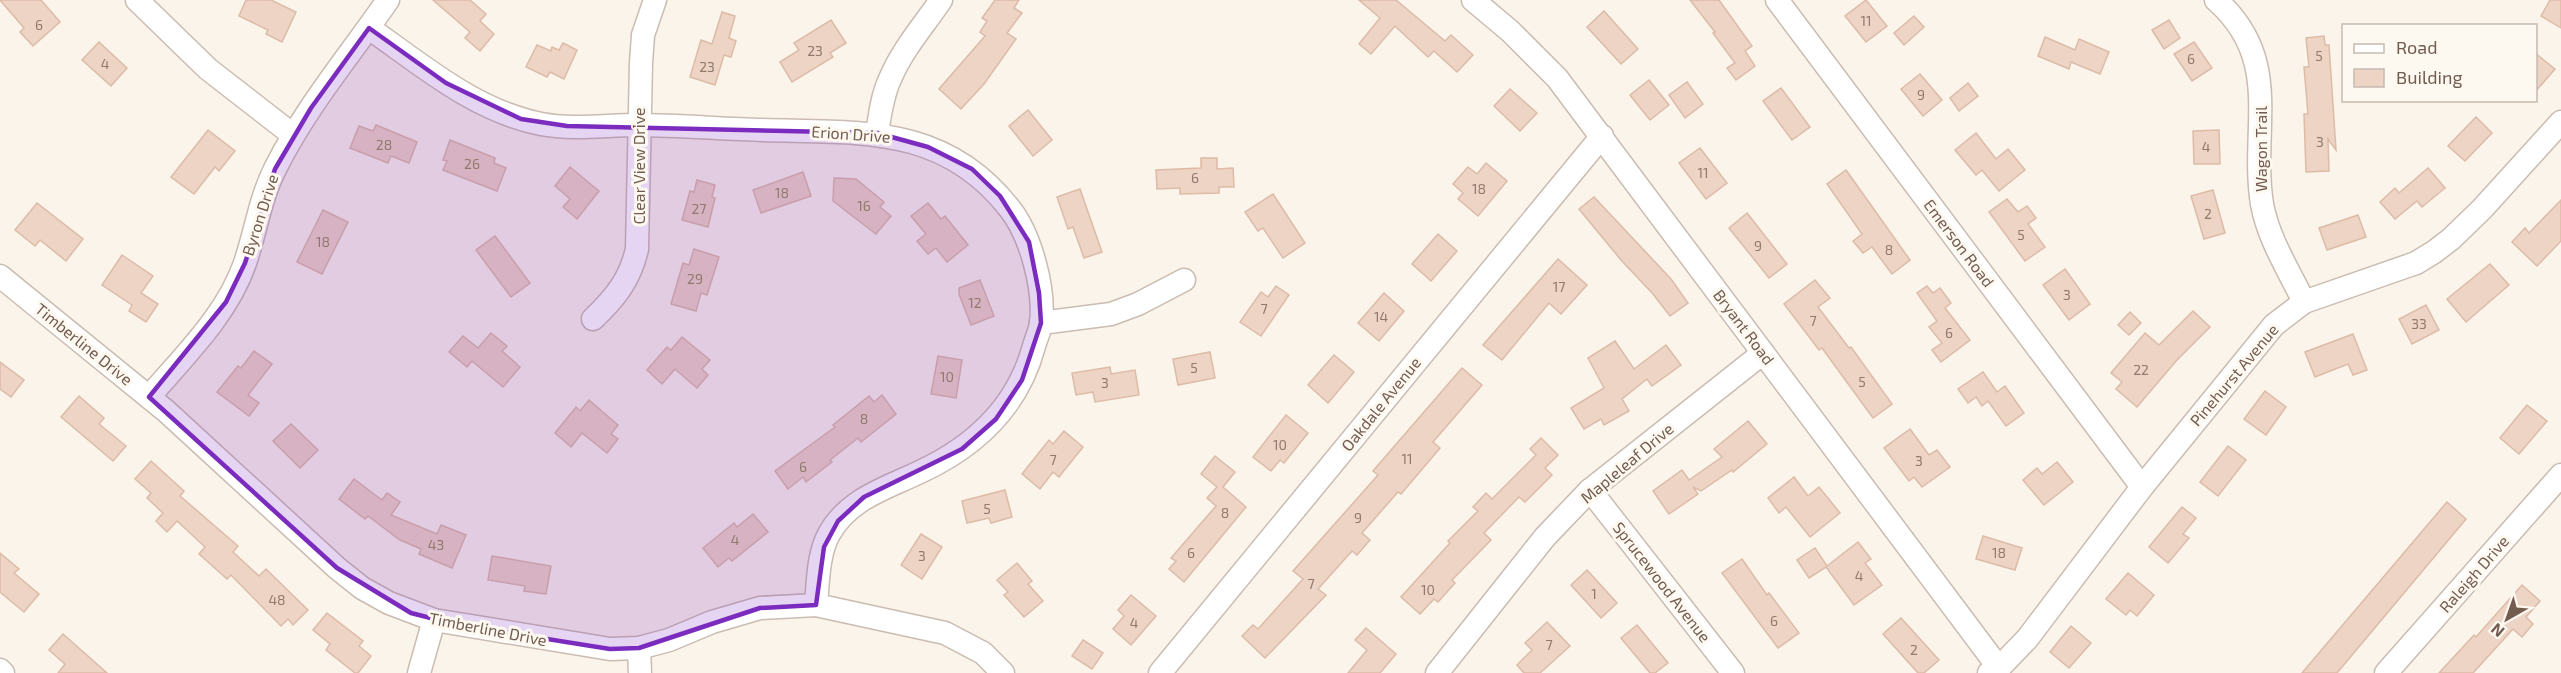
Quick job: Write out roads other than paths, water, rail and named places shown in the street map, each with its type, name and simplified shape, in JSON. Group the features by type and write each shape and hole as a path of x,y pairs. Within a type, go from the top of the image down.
{"street":[{"path":"137,0 208,69 293,135"},
{"name":"Byron Drive","path":"149,397 202,334 236,284 245,263 265,191 293,135 388,0"},
{"name":"Clear View Drive","path":"593,319 623,288 633,267 637,249 638,125 643,35 655,0"},
{"path":"877,133 882,100 890,78 941,0"},
{"name":"Bryant Road","path":"1473,0 1557,78 1763,353 1994,671"},
{"name":"Emerson Road","path":"1777,0 2142,487"},
{"name":"Wagon Trail","path":"2216,0 2241,28 2258,69 2261,88 2262,205 2269,229 2304,302"},
{"name":"Erion Drive","path":"369,27 446,83 470,97 521,119 543,125 638,125 877,133 928,147 972,169 1000,196 1019,221 1029,242 1039,293 1041,322 1031,359 1022,380 996,419 962,449 922,471 864,497 838,521 828,535 824,547 816,604"},
{"name":"Pinehurst Avenue","path":"1994,671 2027,639 2142,487 2274,325 2304,302 2416,263 2434,252 2482,209 2561,122"},
{"name":"Oakdale Avenue","path":"1160,673 1602,136"},
{"name":"Timberline Drive","path":"0,276 149,397 336,568 362,588 389,603 434,620 610,649 639,648 669,640 712,622 760,608 816,604 945,633 983,653 1003,673"},
{"path":"1041,322 1111,314 1138,304 1184,280"},
{"name":"Mapleleaf Drive","path":"1437,673 1545,537 1590,490 1763,353"},
{"name":"Raleigh Drive","path":"2386,673 2561,475"},
{"name":"Sprucewood Avenue","path":"1590,490 1733,673"},
{"path":"419,673 434,620"},
{"path":"639,648 640,673"},
{"path":"0,670 3,673"}]}
